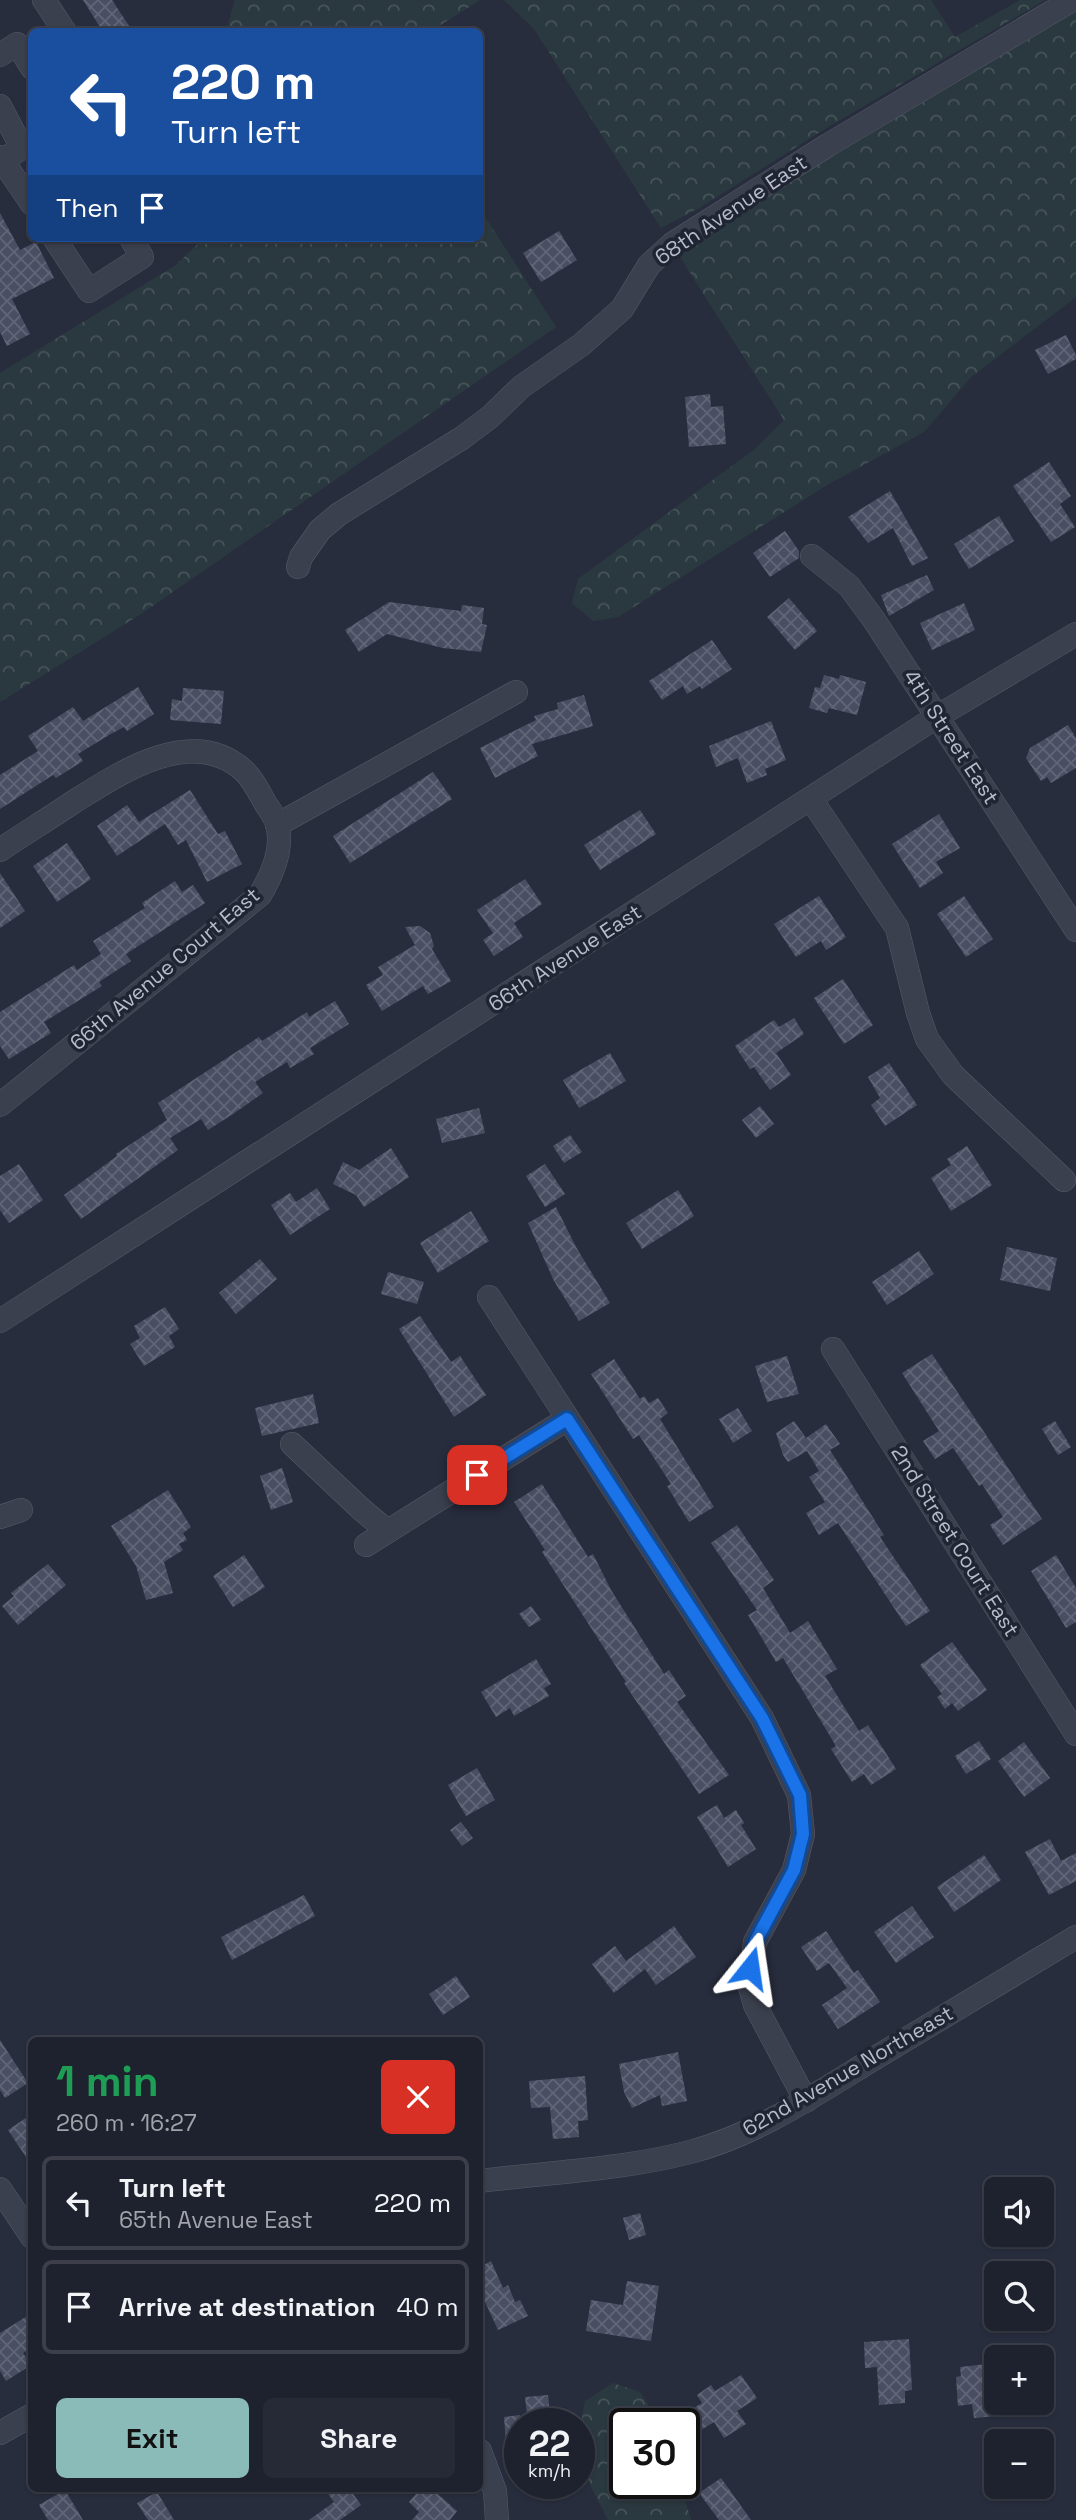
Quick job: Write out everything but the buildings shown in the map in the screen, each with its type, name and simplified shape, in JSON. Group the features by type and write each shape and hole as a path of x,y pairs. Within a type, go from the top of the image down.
{"street":[{"path":"44,0 62,28"},
{"name":"68th Avenue East","path":"298,567 302,556 320,530 338,514 462,438 490,417 521,387 581,345 622,309 649,265 672,244 828,145 1072,0"},
{"path":"0,55 17,44 28,62"},
{"path":"0,106 22,149 1,160 28,198"},
{"path":"57,242 89,291 142,257 133,242"},
{"name":"4th Street East","path":"812,556 849,586 938,716 1076,930"},
{"name":"66th Avenue East","path":"0,1321 938,716 1076,634"},
{"path":"0,850 115,776 146,761 191,751 212,754 243,769 254,782 277,825 516,692"},
{"path":"811,799 897,928 918,1013 927,1039 938,1057 953,1075 1064,1180"},
{"name":"66th Avenue Court East","path":"0,1105 260,895 277,858 277,825"},
{"path":"489,1297 762,1718 800,1795 803,1834 794,1870 755,1942 749,1984 755,2005 806,2101"},
{"name":"2nd Street Court East","path":"833,1349 1076,1734"},
{"path":"366,1545 567,1419"},
{"path":"292,1444 387,1531"},
{"name":"62nd Avenue Northeast","path":"483,2181 592,2170 692,2151 754,2129 806,2101 1076,1937"},
{"path":"0,2189 28,2231"},
{"path":"0,2433 28,2417"},
{"path":"483,2459 495,2491 497,2520"}],"green space":[{"path":"235,0 480,0 436,28 227,28"},
{"path":"504,0 931,0 955,37 1020,0 1045,0 828,127 699,208 661,228 534,29"},
{"path":"1076,6 1076,297 971,377 924,432 827,485 618,617 593,621 572,603 578,579 755,449 784,420 678,254 829,151"},
{"path":"483,214 556,327 141,614 0,702 0,373 176,265 200,242 483,242"},
{"path":"613,2383 640,2392 650,2408 609,2408 609,2499 685,2499 691,2520 608,2520 595,2494 595,2408 584,2408 585,2401"}],"route":[{"path":"477,1475 567,1419 762,1718 792,1774 800,1795 803,1834 794,1870 755,1942 750,1968"}]}
